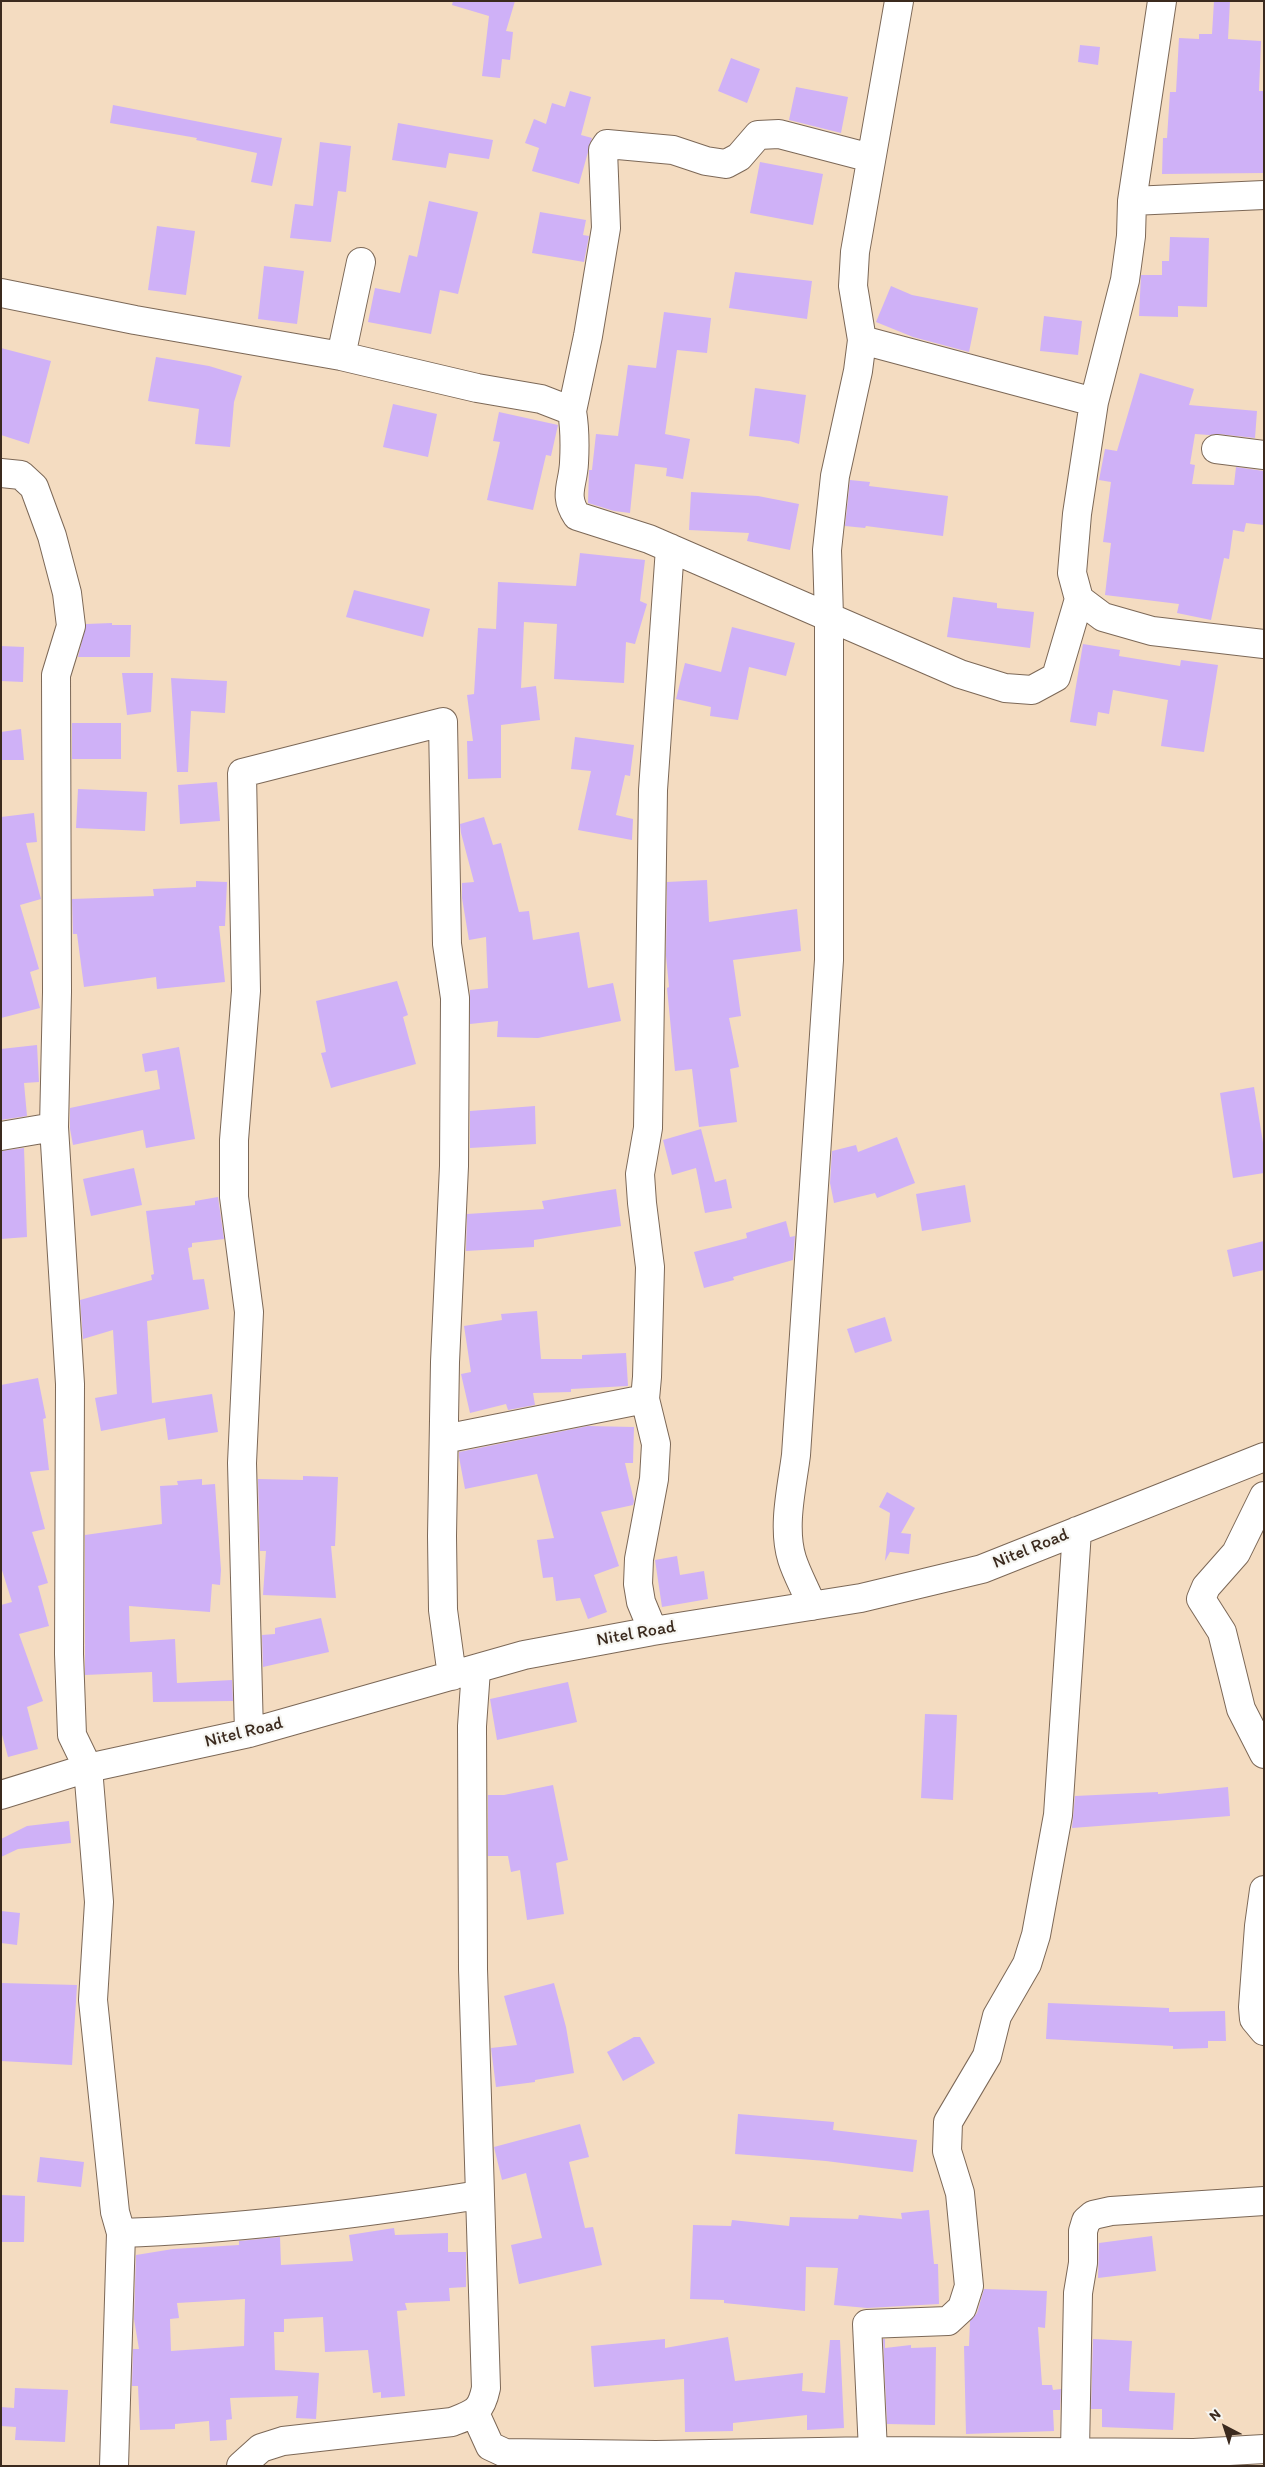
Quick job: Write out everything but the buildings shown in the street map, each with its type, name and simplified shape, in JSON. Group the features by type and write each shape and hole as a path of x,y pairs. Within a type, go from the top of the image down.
{"street":[{"path":"812,1606 792,1560 788,1541 788,1524 796,1455 829,960 829,617 827,550 835,476 858,370 862,340 853,286 855,252 899,1"},
{"path":"871,158 778,134 758,135 740,157 726,164 706,161 673,150 607,144 603,150 606,228 572,412 575,428 574,466 568,493 570,506 577,516 670,548 960,674 1005,688 1032,690 1056,677 1079,599 1072,573 1077,514 1094,402 1125,280 1131,236 1132,201 1162,1"},
{"path":"1132,201 1264,195"},
{"path":"340,356 361,262"},
{"path":"1,293 135,320 340,356 477,388 541,399 572,412"},
{"path":"862,340 1094,402"},
{"path":"1216,449 1264,455"},
{"path":"1,473 20,475 34,487 52,536 67,593 71,626 56,675 57,992 54,1127 70,1384 69,1654 72,1735 88,1768 99,1902 93,2000 115,2212 121,2233 114,2466"},
{"path":"653,1631 641,1602 638,1584 639,1559 654,1479 656,1444 645,1399 648,1377 650,1267 640,1174 648,1128 653,790 670,548"},
{"path":"1079,599 1103,617 1152,631 1264,644"},
{"path":"241,2466 260,2448 283,2441 452,2422 475,2413 482,2403 486,2388 473,1968 472,1726 464,1673 443,1610 445,1362 454,1166 455,998 447,944 443,722 242,773 246,991 234,1140 234,1188 249,1312 242,1463 249,1733"},
{"path":"1,1136 54,1127"},
{"path":"444,1439 645,1399"},
{"name":"Nitel Road","path":"1,1795 88,1768 249,1733 524,1655 653,1631 861,1598 982,1569 1264,1457"},
{"path":"1264,1496 1236,1554 1206,1587 1201,1599 1222,1632 1241,1709 1264,1754"},
{"path":"873,2450 867,2324 948,2320 962,2308 969,2286 960,2192 947,2151 948,2122 986,2056 997,2016 1027,1964 1036,1935 1058,1815 1077,1531"},
{"path":"1264,1890 1253,2007 1254,2019 1264,2031"},
{"path":"121,2233 201,2230 398,2208 479,2195"},
{"path":"1075,2451 1078,2293 1083,2263 1083,2231 1086,2221 1094,2215 1111,2211 1264,2202"},
{"path":"475,2413 490,2446 505,2453 656,2455 873,2450 1194,2453 1264,2449"}]}
